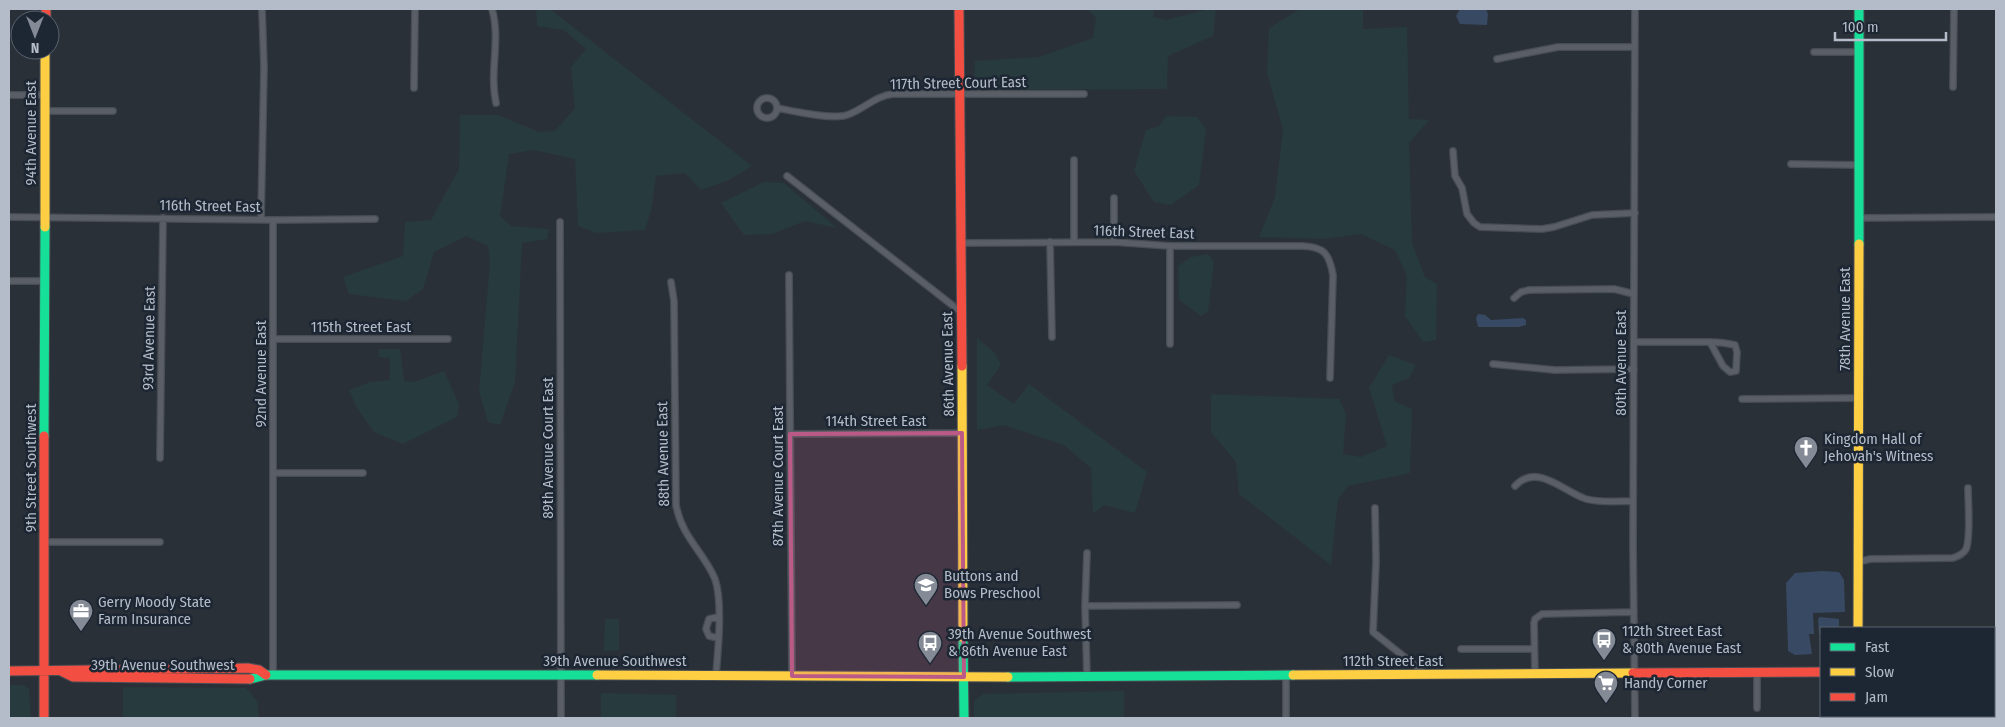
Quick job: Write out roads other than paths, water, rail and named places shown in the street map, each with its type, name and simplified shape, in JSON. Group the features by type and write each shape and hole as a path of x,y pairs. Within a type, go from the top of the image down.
{"main road":[{"name":"86th Avenue East","path":"959,9 964,718"},
{"name":"78th Avenue East","path":"1858,627 1860,398 1858,218 1859,9"},
{"name":"94th Avenue East","path":"45,217 46,60"},
{"name":"9th Street Southwest","path":"44,718 45,217"},
{"name":"39th Avenue Southwest","path":"9,671 61,671 83,668 248,668 270,675 561,674 964,677"},
{"name":"112th Street East","path":"964,677 1820,672"}],"street":[{"path":"261,220 264,67 262,9"},
{"path":"414,88 415,9"},
{"path":"492,9 496,23 493,74 496,103"},
{"name":"80th Avenue East","path":"1635,9 1633,501 1635,718"},
{"path":"1953,86 1954,9"},
{"path":"1497,59 1558,47 1635,47"},
{"path":"1814,52 1859,52"},
{"name":"117th Street Court East","path":"777,108 836,117 848,115 881,96 887,95 1084,94"},
{"path":"9,95 45,95"},
{"path":"45,110 113,111"},
{"path":"1453,151 1455,176 1462,188 1466,214 1480,228 1542,229 1592,215 1635,214"},
{"path":"1074,160 1074,242"},
{"path":"1791,164 1858,165"},
{"path":"787,176 961,312"},
{"path":"1114,198 1114,242"},
{"name":"116th Street East","path":"9,217 261,220 375,219"},
{"path":"1858,218 1996,217"},
{"name":"93rd Avenue East","path":"160,458 163,218"},
{"name":"92nd Avenue East","path":"270,675 274,528 273,220"},
{"name":"89th Avenue Court East","path":"560,222 561,718"},
{"path":"1050,242 1052,337"},
{"name":"116th Street East","path":"961,243 1114,242 1170,246 1312,247 1324,252 1330,259 1333,274 1330,378"},
{"path":"1170,246 1170,344"},
{"name":"87th Avenue Court East","path":"789,275 792,676"},
{"path":"9,281 44,281"},
{"name":"88th Avenue East","path":"671,282 674,301 676,505 678,516 686,535 714,579 718,599 716,675"},
{"path":"1514,298 1521,292 1529,290 1614,288 1634,294"},
{"name":"115th Street East","path":"274,339 448,339"},
{"path":"1634,342 1710,342 1735,345 1737,352 1736,372 1730,372 1723,366 1710,342"},
{"path":"1493,364 1555,370 1634,369"},
{"path":"1742,399 1860,398"},
{"name":"114th Street East","path":"790,434 962,433"},
{"path":"274,472 363,473"},
{"path":"1515,486 1521,480 1527,478 1540,478 1559,484 1585,499 1633,501"},
{"path":"1858,562 1870,559 1953,558 1966,551 1968,541 1968,488"},
{"path":"1375,508 1376,581 1373,632 1427,675"},
{"path":"44,542 160,542"},
{"path":"1087,553 1085,606 1087,677"},
{"path":"1085,606 1237,605"},
{"path":"1535,674 1534,623 1535,619 1542,614 1634,612"},
{"path":"718,616 709,619 706,629 709,636 718,638"},
{"path":"1461,649 1534,649"},
{"path":"1757,672 1757,708"},
{"path":"1286,676 1286,718"}],"water":[{"path":"1460,9 1486,9 1488,14 1487,25 1460,24 1456,16"},
{"path":"1478,314 1485,315 1491,320 1523,318 1526,320 1526,325 1519,327 1478,327 1476,318"},
{"path":"1839,572 1844,580 1845,612 1813,613 1814,634 1809,634 1812,654 1795,655 1788,651 1786,583 1795,573"},
{"path":"1820,617 1839,619 1839,627 1820,627 1819,634 1818,619"}],"place":[{"name":"Kingdom Hall of Jehovah's Witness","path":"1806,469"},
{"name":"Buttons and Bows Preschool","path":"926,606"},
{"name":"Gerry Moody State Farm Insurance","path":"81,632"},
{"name":"112th Street East & 80th Avenue East","path":"1604,661"},
{"name":"39th Avenue Southwest & 86th Avenue East","path":"930,664"},
{"name":"Handy Corner","path":"1606,704"}]}
